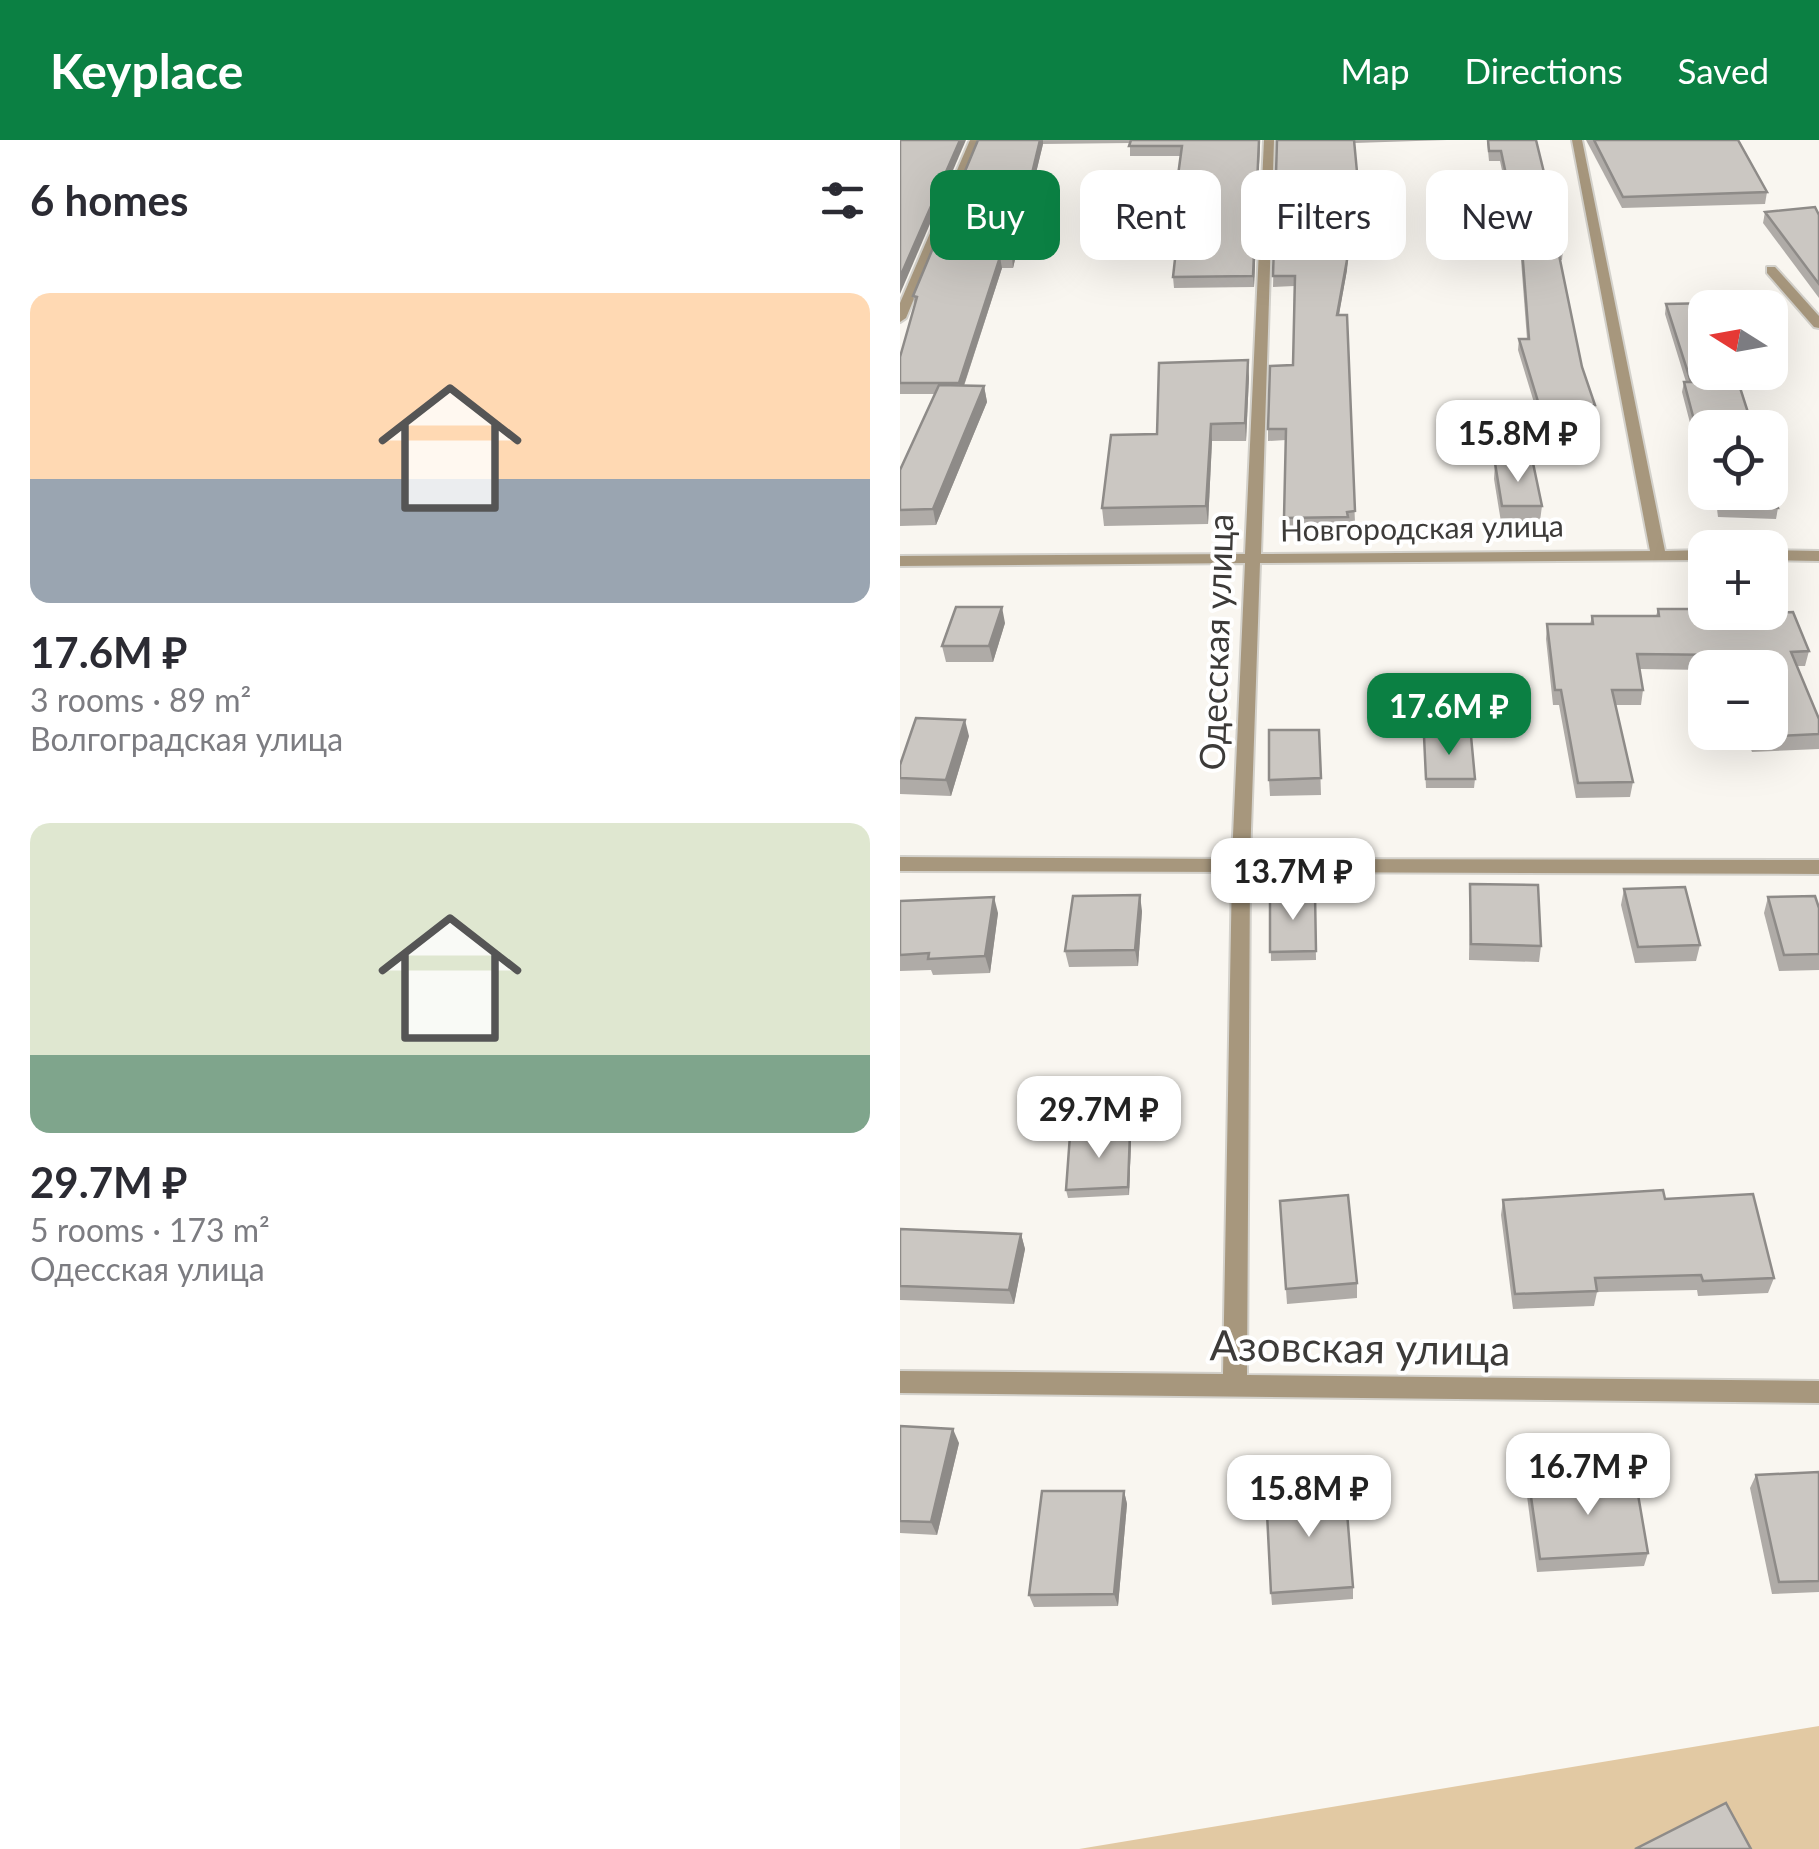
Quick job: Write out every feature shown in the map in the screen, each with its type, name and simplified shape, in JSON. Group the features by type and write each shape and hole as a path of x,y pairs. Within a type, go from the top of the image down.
{"street":[{"path":"900,318 974,140"},
{"name":"Одесская улица","path":"1235,1387 1241,862 1269,140"},
{"path":"1577,140 1658,554"},
{"path":"1771,270 1819,324"},
{"name":"Новгородская улица","path":"900,562 1688,555"},
{"path":"1788,555 1819,556"},
{"path":"900,864 1241,862 1819,867"},
{"name":"Азовская улица","path":"900,1382 1819,1392"}],"shaded area":[{"path":"1819,1726 1819,1849 1079,1849"}],"building":[{"path":"900,140 960,140 947,170 930,170 930,208 900,277"},
{"path":"978,140 1040,140 1033,170 966,170"},
{"path":"1131,140 1259,140 1258,170 1241,170 1241,260 1254,260 1253,276 1173,277 1175,260 1221,260 1221,170 1179,170 1182,146 1129,146"},
{"path":"1277,140 1354,140 1357,170 1276,170"},
{"path":"1488,140 1536,140 1543,170 1505,170 1501,151 1489,151"},
{"path":"1594,140 1738,140 1767,192 1623,197"},
{"path":"1815,207 1819,215 1819,284 1765,212"},
{"path":"930,255 930,260 999,260 959,383 900,383 900,357 917,297 913,296"},
{"path":"1273,260 1347,260 1337,315 1347,315 1355,511 1347,512 1348,517 1284,518 1286,429 1268,429 1270,366 1293,365 1295,276 1273,276"},
{"path":"1523,260 1560,260 1582,367 1595,405 1540,408 1519,339 1529,339"},
{"path":"1666,304 1688,304 1688,373"},
{"path":"1248,360 1245,423 1211,424 1206,506 1102,508 1111,435 1157,434 1159,363"},
{"path":"1684,382 1688,382 1688,390 1741,390 1747,410 1691,410"},
{"path":"939,385 984,386 933,509 900,510 900,470"},
{"path":"1495,463 1533,463 1542,506 1502,506"},
{"path":"956,607 1002,607 989,646 942,646"},
{"path":"1658,609 1688,609 1688,630 1788,630 1788,612 1793,612 1809,651 1791,652 1819,719 1819,734 1788,735 1788,650 1637,654 1643,690 1612,690 1633,782 1578,783 1561,690 1555,690 1547,624 1593,624 1592,616 1659,616"},
{"path":"916,718 965,720 946,780 900,778 900,765"},
{"path":"1269,730 1319,730 1321,778 1269,780"},
{"path":"1424,736 1471,736 1475,779 1426,779"},
{"path":"1470,884 1538,885 1541,946 1471,944"},
{"path":"1685,887 1700,945 1638,947 1624,889"},
{"path":"1315,894 1316,951 1270,952 1270,896"},
{"path":"1140,895 1135,950 1065,951 1073,896"},
{"path":"1815,896 1819,908 1819,954 1784,955 1768,897"},
{"path":"994,897 985,956 928,959 929,953 900,955 900,901"},
{"path":"1130,1132 1128,1187 1066,1190 1070,1135"},
{"path":"1663,1190 1665,1199 1753,1194 1774,1278 1595,1278 1597,1291 1515,1294 1503,1200"},
{"path":"1348,1195 1357,1283 1286,1289 1280,1201"},
{"path":"900,1229 1021,1234 1009,1290 900,1286"},
{"path":"900,1426 953,1429 931,1522 900,1521"},
{"path":"1819,1472 1819,1581 1779,1582 1756,1475"},
{"path":"1635,1477 1648,1553 1540,1559 1529,1483"},
{"path":"1345,1487 1353,1587 1271,1593 1266,1493"},
{"path":"1042,1491 1124,1491 1114,1594 1029,1595"},
{"path":"1726,1803 1751,1849 1635,1849"}]}
